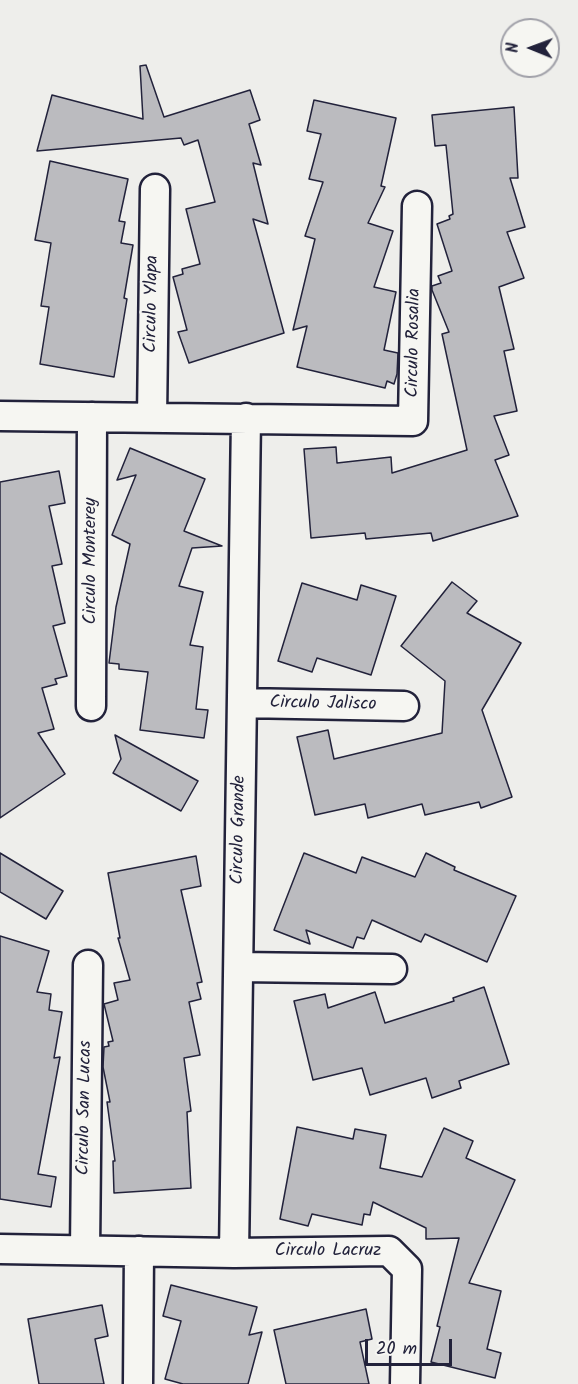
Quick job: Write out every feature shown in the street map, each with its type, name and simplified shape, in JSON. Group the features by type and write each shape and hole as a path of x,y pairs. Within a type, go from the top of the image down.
{"street":[{"name":"Circulo Ylapa","path":"152,418 155,189"},
{"name":"Circulo Rosalia","path":"246,418 413,421 417,206"},
{"path":"0,416 246,418"},
{"name":"Circulo Monterey","path":"91,706 92,417"},
{"name":"Circulo Grande","path":"234,1253 246,418"},
{"name":"Circulo Jalisco","path":"242,703 404,706"},
{"name":"Circulo San Lucas","path":"85,1250 88,965"},
{"path":"238,967 392,969"},
{"path":"0,1250 234,1253"},
{"path":"138,1384 139,1251"},
{"name":"Circulo Lacruz","path":"234,1253 389,1251 407,1269 405,1384"}],"building":[{"path":"146,65 164,117 250,90 260,120 249,124 261,165 253,163 268,224 253,219 284,333 189,363 178,332 187,330 173,277 183,274 182,269 200,264 186,209 215,202 198,140 184,145 181,138 37,151 52,95 143,119 140,66"},
{"path":"314,100 396,118 381,186 385,187 368,223 393,231 374,287 396,292 384,350 398,353 397,374 394,384 387,381 385,388 297,367 307,326 293,330 315,239 305,236 323,182 309,179 321,134 307,131"},
{"path":"514,107 518,178 510,178 525,227 507,232 524,278 499,287 514,349 504,351 517,411 494,416 509,455 495,460 518,516 433,541 431,533 366,539 365,533 311,538 304,449 336,447 337,463 391,457 392,473 467,450 442,334 449,332 432,290 432,286 441,283 438,276 452,271 437,224 450,219 449,216 453,214 446,145 435,146 432,115"},
{"path":"50,161 128,179 119,221 125,222 121,243 133,245 114,377 40,364 49,307 41,306 51,243 35,240"},
{"path":"130,448 205,479 184,531 222,546 192,548 179,586 203,592 190,645 203,647 196,709 208,710 204,738 140,730 148,672 119,669 119,664 109,663 116,607 130,544 112,535 136,475 117,480"},
{"path":"59,471 65,503 49,506 62,564 52,566 65,623 53,626 67,676 55,679 57,684 42,688 54,729 38,733 65,774 0,818 0,482"},
{"path":"452,582 477,601 467,613 521,643 482,710 512,797 481,808 479,802 425,815 422,804 368,818 365,804 315,815 297,737 328,730 334,759 442,733 445,681 401,646"},
{"path":"302,583 357,600 361,585 396,596 371,675 317,658 312,672 278,661"},
{"path":"115,735 198,781 181,811 113,773 121,759"},
{"path":"0,853 63,891 46,919 0,892"},
{"path":"304,853 356,873 362,857 415,877 426,853 455,867 454,870 516,896 487,962 425,934 421,942 372,920 364,939 357,937 353,948 306,930 310,944 274,930"},
{"path":"196,856 201,886 181,890 202,982 197,983 201,999 189,1002 200,1055 184,1058 191,1111 187,1112 191,1188 114,1193 113,1161 115,1161 107,1102 110,1102 103,1067 104,1047 109,1046 108,1042 113,1041 104,1004 118,1000 114,983 130,980 118,938 120,938 108,873"},
{"path":"0,936 49,951 37,992 51,994 49,1010 62,1012 54,1058 60,1057 38,1174 56,1177 51,1207 0,1199"},
{"path":"484,987 509,1064 459,1081 461,1088 432,1098 426,1078 370,1095 362,1068 313,1080 294,1001 325,994 328,1008 375,992 385,1023 454,1001 453,998"},
{"path":"297,1127 353,1139 355,1129 386,1135 380,1168 422,1177 444,1128 473,1141 466,1158 515,1180 469,1283 501,1291 487,1349 501,1353 495,1378 431,1362 440,1327 437,1326 459,1238 426,1239 426,1228 373,1202 370,1215 364,1214 362,1225 312,1214 308,1226 280,1219"},
{"path":"171,1285 257,1307 249,1335 262,1332 248,1384 183,1384 165,1379 181,1321 163,1316"},
{"path":"102,1305 108,1336 95,1339 104,1384 39,1384 28,1319"},
{"path":"366,1309 372,1339 360,1342 369,1384 286,1384 274,1330"}]}
